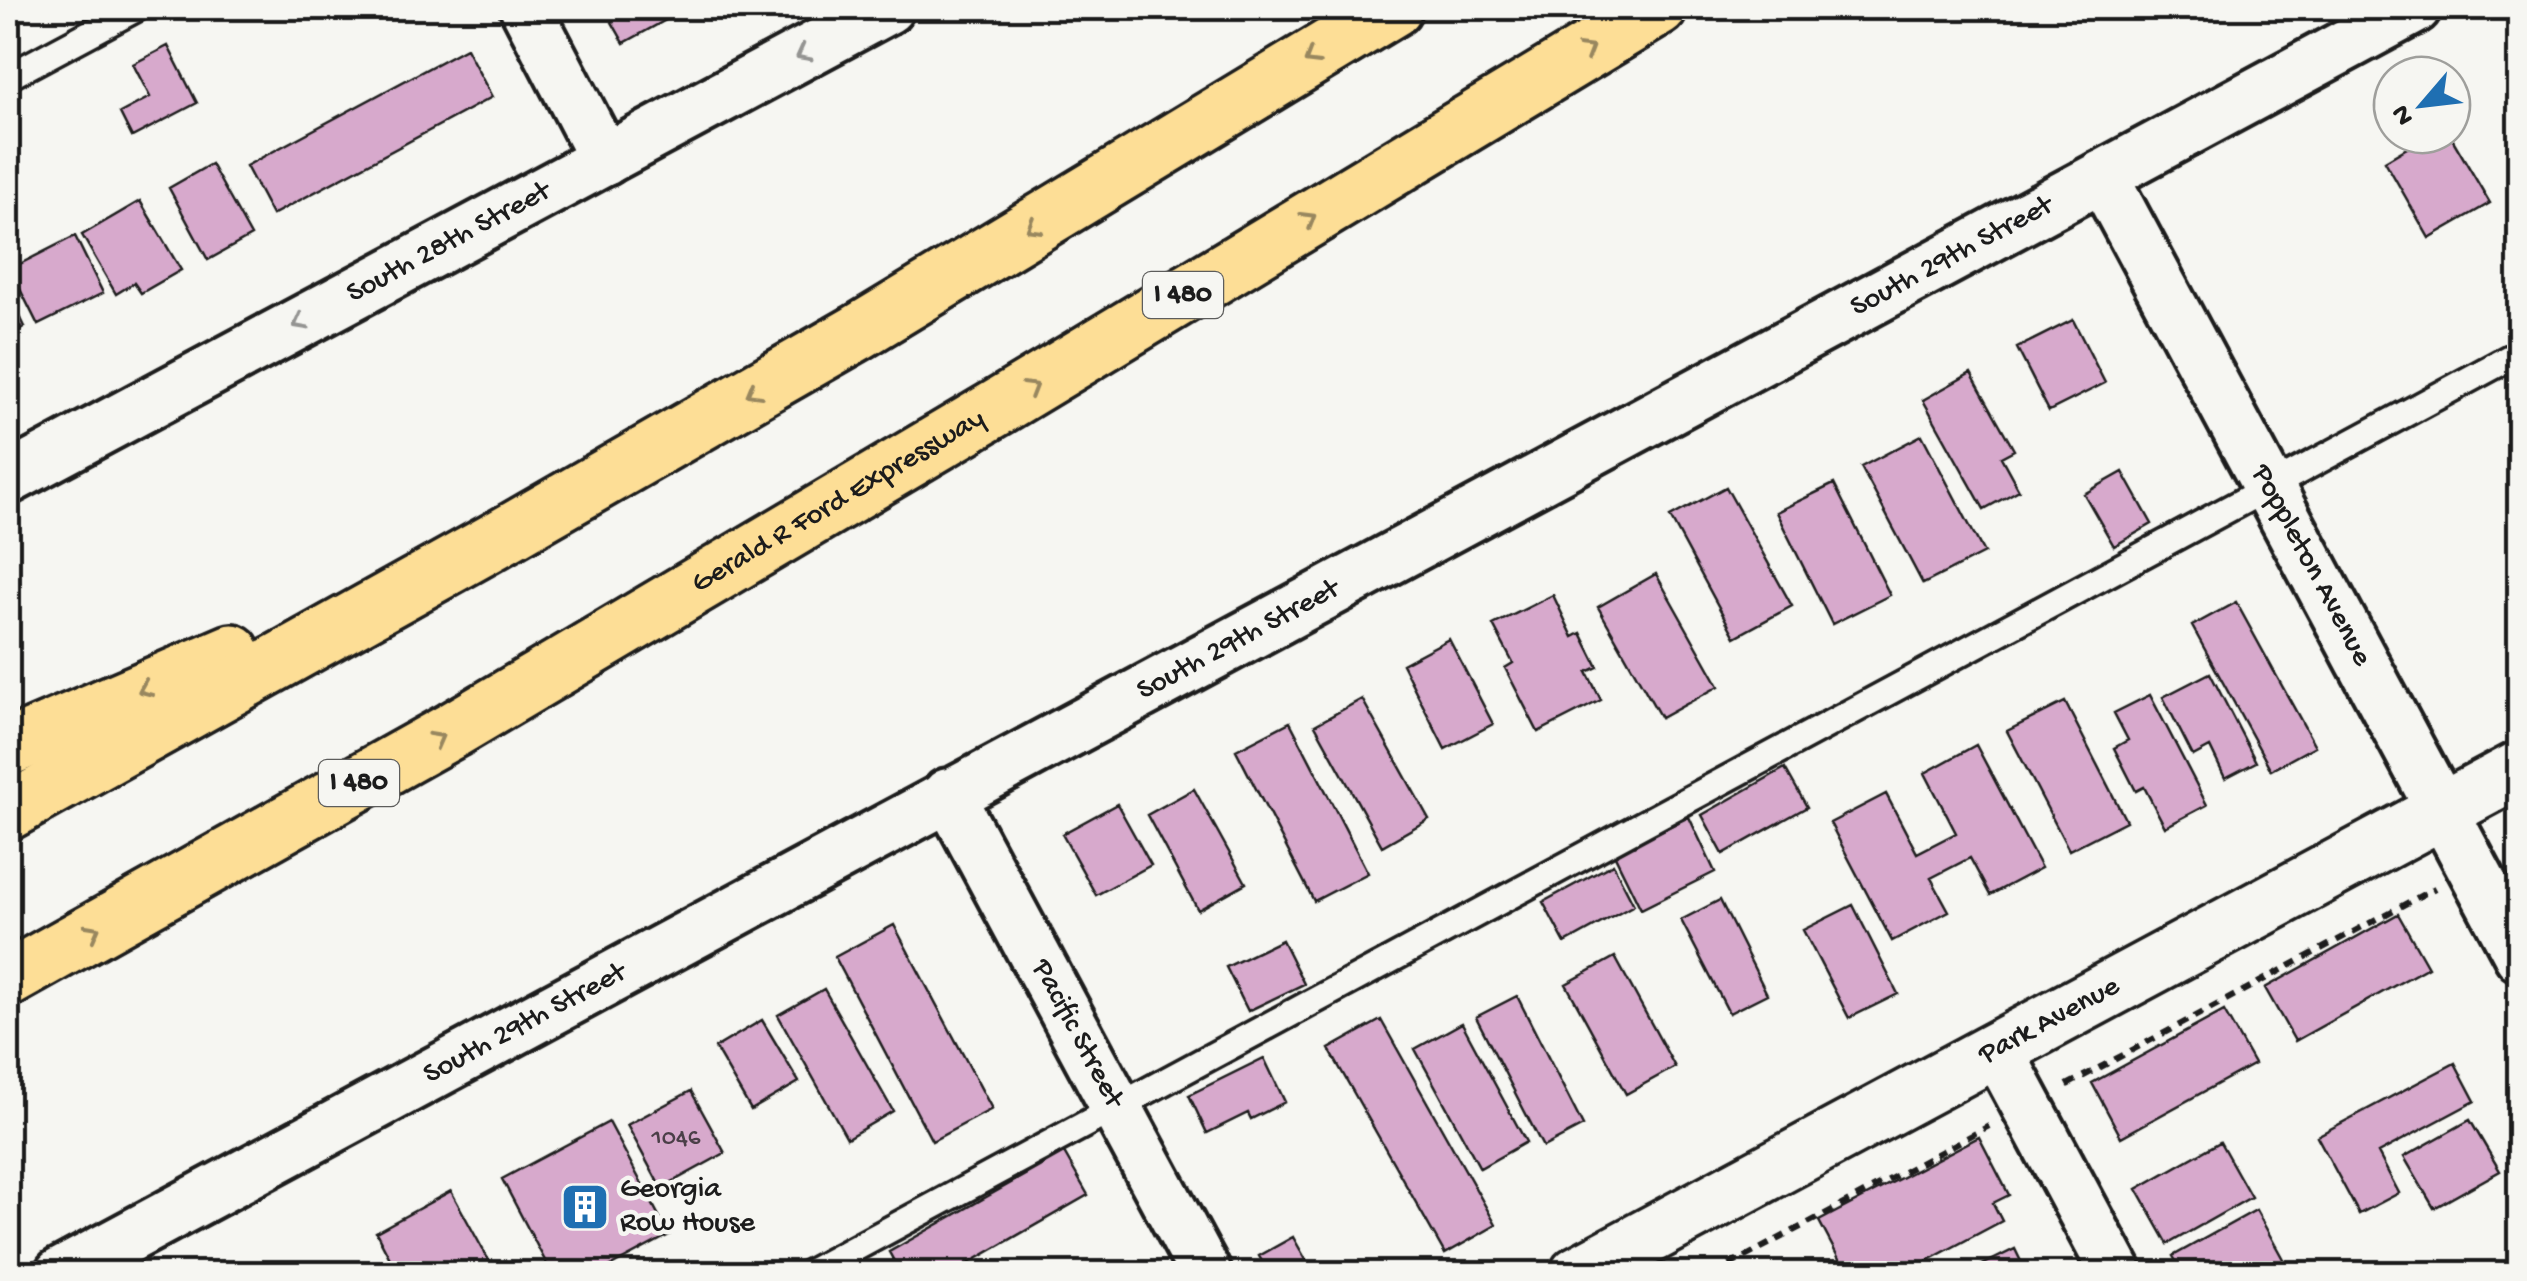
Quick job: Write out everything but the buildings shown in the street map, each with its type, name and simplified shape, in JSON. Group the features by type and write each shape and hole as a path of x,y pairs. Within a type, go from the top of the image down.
{"highway":[{"path":"8,812 493,542 874,323 1394,8"},
{"name":"Gerald R Ford Expressway","path":"8,979 453,730 1659,8"},
{"path":"8,748 493,542"}],"street":[{"path":"526,8 606,160"},
{"name":"South 28th Street","path":"8,479 888,8"},
{"name":"South 29th Street","path":"60,1274 2415,8"},
{"name":"Poppleton Avenue","path":"2102,176 2520,956"},
{"name":"Park Avenue","path":"1578,1274 2520,769"},
{"name":"Pacific Street","path":"948,794 1206,1274"},
{"path":"1997,1050 2116,1274"}],"lane":[{"path":"8,77 137,8"},
{"path":"807,1274 2520,352"}],"path":[{"path":"1714,1274 2472,868"}],"place":[{"name":"Georgia Row House","path":"585,1207"}]}
